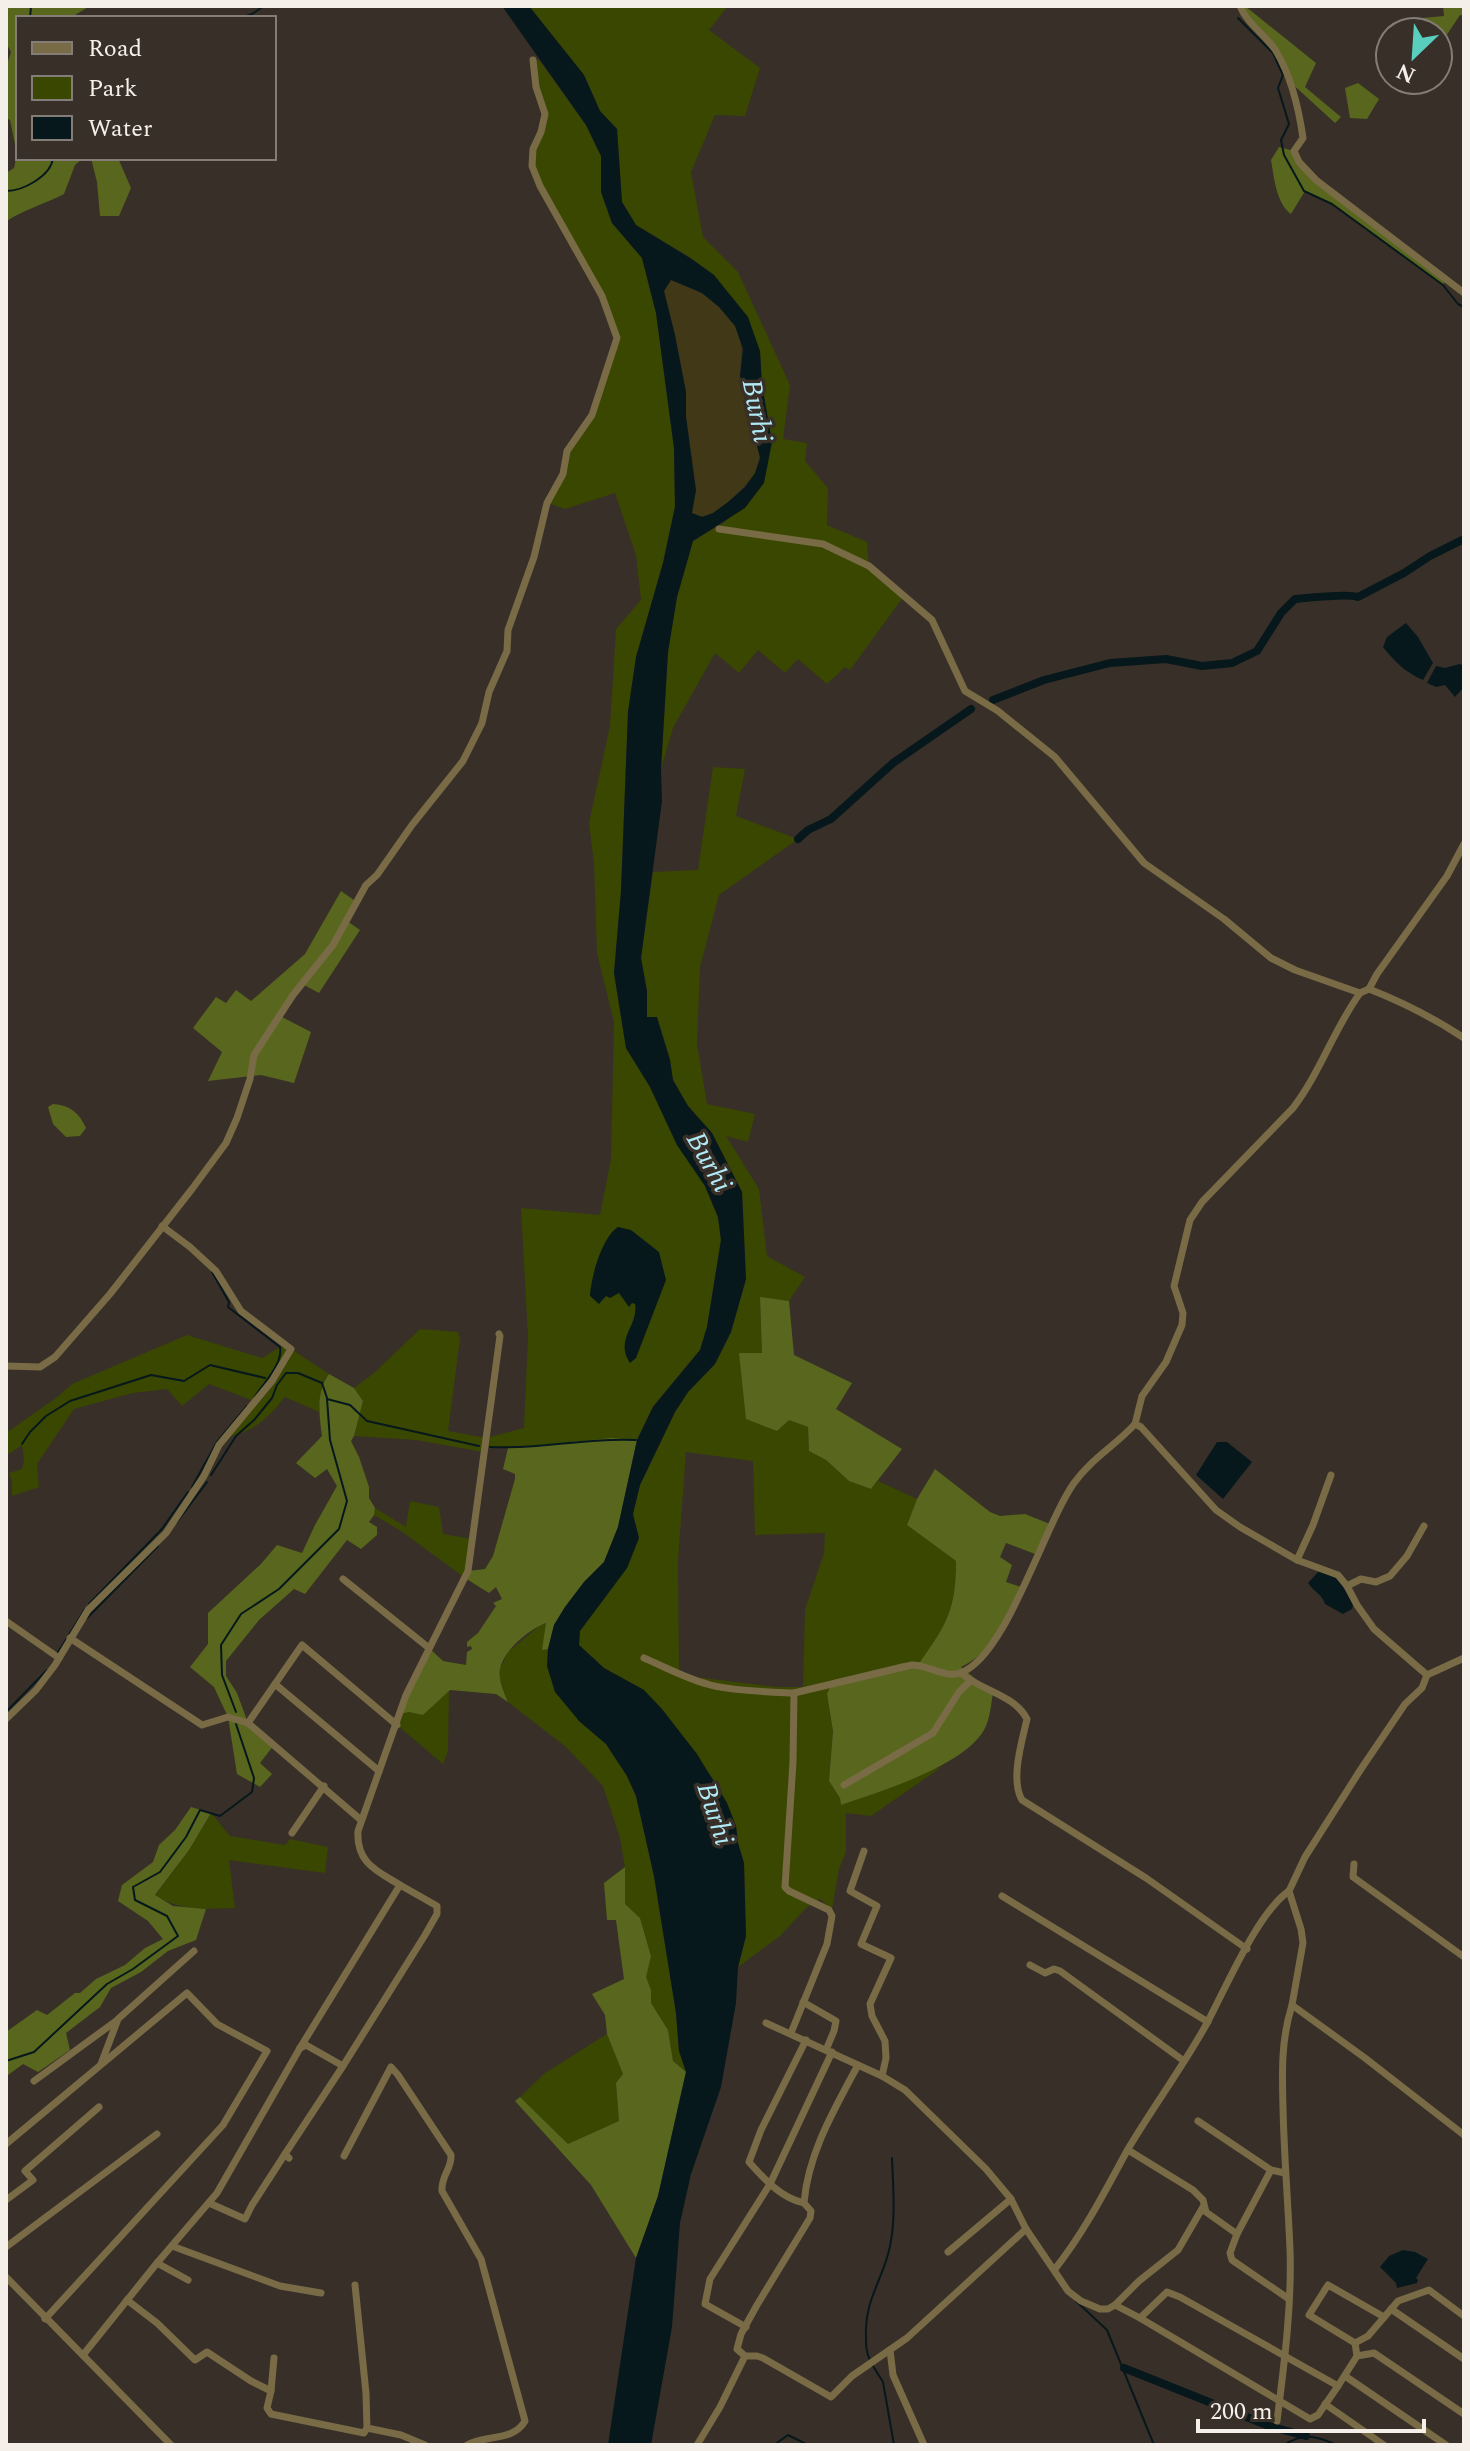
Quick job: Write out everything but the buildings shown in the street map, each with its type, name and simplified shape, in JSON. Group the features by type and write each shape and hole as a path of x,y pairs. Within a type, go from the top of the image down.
{"street":[{"path":"1240,6 1276,51 1288,80 1303,138 1294,151 1299,162 1316,180 1464,293"},
{"path":"6,1366 40,1367 55,1357 110,1294 226,1143 250,1079 254,1055 293,995 333,945 366,885 377,875 469,752 482,723 489,692 507,651 508,630 534,557 547,503 563,474 567,451 592,415 617,338 602,296 540,186 532,166 533,149 545,114 536,87 533,60"},
{"path":"719,529 823,544 869,566 932,620 965,691 998,711 1055,757 1144,863 1224,919 1271,958 1295,970 1365,991 1436,1020 1464,1038"},
{"path":"644,1658 711,1686 794,1693 912,1665 951,1674 961,1673 994,1643 1073,1484 1085,1468 1135,1424 1142,1396 1166,1362 1182,1325 1183,1313 1174,1286 1190,1220 1202,1202 1303,1096 1324,1054 1447,876 1464,844"},
{"path":"6,1719 36,1690 88,1610 166,1533 204,1476 219,1445 272,1381 291,1349 241,1311 216,1271 162,1226"},
{"path":"209,2203 245,2219 437,1914 437,1906 366,1863 357,1839 406,1695 468,1571 499,1334"},
{"path":"1135,1424 1149,1435 1216,1510 1297,1560 1334,1573 1347,1586 1374,1629 1427,1675"},
{"path":"1297,1560 1331,1475"},
{"path":"1347,1586 1361,1579 1376,1582 1390,1576 1407,1556 1424,1526"},
{"path":"343,1579 429,1648"},
{"path":"6,1621 59,1658"},
{"path":"70,1638 202,1725 228,1717 248,1723 361,1820"},
{"path":"248,1723 302,1645 397,1725"},
{"path":"1055,2269 1099,2206 1128,2150 1208,2022 1258,1928 1289,1891 1305,1857 1361,1769 1405,1704 1422,1688 1427,1675 1464,1658"},
{"path":"961,1673 1014,1704 1027,1719 1020,1747 1017,1790 1022,1800 1146,1878 1247,1949"},
{"path":"844,1785 933,1733 959,1692 970,1681"},
{"path":"275,1684 379,1771"},
{"path":"791,2033 827,1944 832,1916 829,1910 785,1887 794,1693"},
{"path":"292,1833 324,1786"},
{"path":"864,1851 850,1891 877,1906 861,1944 891,1958 870,2004 872,2016 885,2041 886,2058 882,2076"},
{"path":"1354,1864 1353,1877 1464,1957"},
{"path":"83,2355 217,2193 300,2048 400,1885"},
{"path":"1277,2421 1289,2299 1290,2251 1282,2054 1303,1943 1289,1891"},
{"path":"1002,1896 1208,2022"},
{"path":"34,2081 118,2019 194,1951"},
{"path":"1030,1965 1045,1973 1054,1969 1060,1971 1184,2061"},
{"path":"6,2144 187,1993 217,2024 267,2051 223,2125 45,2319"},
{"path":"746,2327 705,2304 705,2299 710,2279 770,2184 829,2051 836,2021 803,2002"},
{"path":"1292,2005 1464,2135"},
{"path":"100,2066 118,2019"},
{"path":"766,2023 882,2076 905,2090 986,2169 1011,2199 1026,2229 1068,2291 1100,2309 1115,2305 1178,2250 1203,2207 1203,2200 1193,2190 1128,2150"},
{"path":"806,2040 749,2162 770,2184 790,2198 804,2203 811,2211 810,2218 746,2327 737,2349 745,2356 763,2358 831,2397 852,2376 907,2338 1026,2229"},
{"path":"300,2048 306,2045 343,2066"},
{"path":"804,2203 819,2143 858,2065"},
{"path":"344,2156 391,2067 451,2155 452,2162 441,2181 442,2191 481,2259 525,2421 520,2430 512,2434 476,2440 467,2445"},
{"path":"6,2200 33,2180 25,2171 99,2107"},
{"path":"1198,2121 1271,2170 1285,2173"},
{"path":"6,2247 157,2134"},
{"path":"1271,2170 1230,2253 1232,2260 1289,2299"},
{"path":"948,2252 1011,2199"},
{"path":"1203,2207 1237,2234"},
{"path":"172,2246 280,2286 321,2293"},
{"path":"157,2263 188,2280"},
{"path":"6,2277 168,2444"},
{"path":"274,2358 267,2408 271,2414 364,2433 367,2428 355,2285"},
{"path":"1115,2305 1310,2419 1318,2415 1357,2356 1355,2343 1309,2315 1328,2285 1384,2317"},
{"path":"1355,2343 1368,2336 1398,2301 1429,2290 1464,2316"},
{"path":"1140,2318 1163,2294 1172,2293 1338,2386"},
{"path":"127,2300 157,2323 195,2360 207,2352 271,2391"},
{"path":"1391,2309 1464,2359"},
{"path":"1368,2336 1374,2353 1464,2414"},
{"path":"890,2350 893,2375 924,2445"},
{"path":"1357,2356 1374,2353"},
{"path":"697,2445 745,2356"},
{"path":"1345,2376 1446,2445"},
{"path":"1325,2404 1384,2445"},
{"path":"367,2428 401,2435 425,2445"}],"green space":[{"path":"6,6 90,6 73,16 16,16 16,149 10,120 6,118 6,67 11,52 6,43"},
{"path":"529,6 728,6 709,30 760,68 745,116 715,115 691,172 703,237 738,272 790,385 783,439 807,443 805,461 828,488 827,525 867,542 869,566 904,596 850,670 845,667 827,684 798,659 785,673 758,650 739,673 715,653 673,728 661,769 668,652 677,597 693,541 725,522 772,442 762,385 760,351 714,275 636,225 622,202 617,129 600,111 584,75"},
{"path":"1240,6 1245,6 1316,63 1305,87 1341,117 1335,123 1288,80 1276,51"},
{"path":"1443,6 1464,6 1464,16 1460,15 1454,24 1454,16 1444,16"},
{"path":"533,60 539,60 586,125 601,156 601,192 612,223 642,258 656,313 674,448 675,506 663,563 636,657 628,712 621,891 614,973 626,1048 650,1087 677,1145 704,1184 718,1217 721,1240 707,1327 700,1350 653,1406 637,1440 490,1447 483,1452 416,1440 354,1436 363,1401 354,1388 420,1329 458,1332 460,1339 448,1431 486,1438 524,1428 528,1336 521,1208 600,1215 611,1159 614,1022 597,953 594,863 589,823 610,726 616,629 641,600 636,555 615,493 565,509 547,503 563,474 567,451 592,415 617,338 608,314 532,166 545,114"},
{"path":"1358,83 1379,99 1367,119 1350,118 1345,88"},
{"path":"1279,147 1294,151 1316,180 1446,279 1443,285 1332,204 1305,191 1291,214 1279,197 1273,174 1271,160"},
{"path":"16,159 81,160 75,165 64,194 6,222 6,173 14,168"},
{"path":"92,160 119,160 131,188 119,216 100,216"},
{"path":"713,767 745,769 736,816 798,839 719,895 700,967 697,1044 707,1104 755,1114 748,1142 726,1136 759,1189 767,1256 805,1277 789,1301 760,1298 762,1353 739,1353 789,1420 808,1427 809,1451 826,1460 849,1481 871,1489 878,1481 917,1499 907,1525 956,1561 952,1604 921,1662 903,1663 833,1680 827,1694 833,1731 829,1781 841,1805 943,1766 871,1816 846,1813 846,1852 839,1869 832,1909 820,1899 806,1908 780,1936 738,1967 746,1936 744,1863 727,1803 715,1781 644,1690 604,1668 579,1645 580,1631 627,1568 639,1538 633,1514 640,1485 675,1412 688,1392 715,1364 731,1332 746,1279 742,1192 712,1133 688,1106 673,1080 657,1018 647,1017 647,991 641,958 653,872 698,870","holes":["686,1452 753,1461 755,1535 825,1533 824,1553 805,1610 803,1687 777,1687 679,1675 678,1560"]},
{"path":"341,891 358,903 347,921 360,930 319,993 302,984 280,1016 311,1032 294,1083 261,1075 208,1081 222,1052 193,1028 216,997 226,1003 236,990 251,1001 305,954"},
{"path":"53,1104 69,1108 77,1114 86,1128 80,1136 66,1137 53,1124 48,1107"},
{"path":"760,1297 789,1301 794,1355 852,1383 836,1409 902,1449 871,1489 849,1481 826,1460 809,1451 808,1427 789,1420 777,1431 746,1419 739,1353 762,1353"},
{"path":"187,1335 262,1358 280,1347 291,1349 329,1374 322,1383 319,1412 285,1397 259,1423 244,1432 225,1437 254,1401 209,1384 182,1406 167,1389 133,1393 74,1409 37,1464 39,1487 12,1496 9,1473 22,1469 24,1460 22,1445 9,1454 6,1433 72,1384"},
{"path":"329,1374 354,1388 363,1401 351,1441 375,1508 369,1522 377,1527 377,1535 361,1549 347,1540 305,1594 294,1589 259,1620 226,1661 226,1676 237,1693 248,1723 274,1745 260,1763 272,1774 260,1787 237,1774 228,1717 214,1687 190,1667 208,1644 208,1613 277,1545 302,1553 337,1486 327,1469 315,1478 296,1463 322,1436 320,1396"},
{"path":"612,1438 637,1440 618,1527 604,1562 584,1582 554,1625 548,1649 542,1650 546,1623 525,1635 506,1655 500,1673 508,1702 496,1694 450,1690 423,1715 400,1714 429,1648 443,1661 466,1665 467,1652 472,1649 471,1646 467,1647 467,1642 478,1633 496,1606 493,1603 502,1599 496,1587 489,1593 465,1578 468,1571 485,1569 493,1556 515,1479 515,1474 503,1469 508,1448"},
{"path":"935,1469 990,1512 1000,1516 1025,1514 1050,1524 1035,1554 1006,1543 1000,1557 1012,1565 1006,1582 1021,1587 991,1643 961,1667 993,1693 984,1730 974,1743 940,1766 841,1805 829,1781 833,1731 827,1694 833,1680 903,1663 920,1662 937,1637 952,1604 956,1561 907,1525 917,1499"},
{"path":"410,1501 439,1507 443,1534 472,1539 465,1578 374,1515 375,1508 406,1527"},
{"path":"547,1623 543,1649 548,1649 547,1666 579,1721 606,1744 636,1796 654,1876 676,2013 679,2051 686,2072 673,2061 668,2030 651,2003 651,1990 645,1977 651,1955 640,1918 625,1904 625,1867 620,1838 603,1786 566,1747 508,1702 500,1680 500,1669 508,1652"},
{"path":"449,1690 448,1751 443,1764 397,1725 400,1714 423,1715"},
{"path":"191,1807 211,1813 189,1850 155,1895 173,1906 206,1909 196,1940 168,1951 141,1972 111,1988 100,2007 66,2033 70,2050 38,2072 23,2064 6,2074 6,2032 37,2010 47,2015 96,1979 125,1965 145,1948 163,1939 148,1921 118,1901 122,1885 153,1862 159,1845 175,1830"},
{"path":"211,1813 230,1836 285,1845 290,1839 328,1847 325,1873 229,1860 235,1908 185,1907 155,1896 189,1850"},
{"path":"625,1867 625,1904 640,1918 651,1956 646,1977 651,1990 651,2003 668,2030 673,2061 686,2072 658,2196 636,2258 591,2185 515,2101 520,2097 568,2144 619,2121 616,2083 623,2074 607,2034 605,2015 592,1994 624,1979 616,1920 607,1920 604,1883"},
{"path":"607,2034 623,2074 616,2083 619,2121 568,2144 520,2097 545,2073"}],"sand":[{"path":"671,279 715,303 738,332 743,389 759,447 758,465 747,483 720,509 703,516 691,513 696,490 686,417 686,392 664,291"}],"water":[{"name":"Burhi","path":"502,6 529,6 584,75 600,111 617,129 622,202 636,225 714,275 748,317 760,351 762,385 772,442 764,483 745,508 693,541 677,597 668,652 662,801 641,958 647,991 647,1017 657,1017 673,1080 688,1106 712,1133 742,1192 746,1279 731,1332 715,1364 688,1392 675,1412 640,1485 633,1514 639,1538 627,1568 580,1631 579,1645 604,1668 644,1690 697,1754 727,1803 744,1863 746,1936 738,1967 736,2003 721,2087 691,2174 680,2223 672,2327 651,2445 608,2445 636,2258 658,2196 686,2072 679,2051 676,2013 654,1876 636,1796 606,1744 579,1721 555,1692 547,1666 554,1625 584,1582 604,1562 618,1527 637,1440 653,1407 700,1350 707,1327 721,1240 718,1217 705,1186 677,1145 650,1087 626,1048 614,973 621,891 628,712 636,657 663,563 675,507 674,448 656,313 642,258 612,223 601,192 601,156 586,125","holes":["671,280 702,293 735,326 743,349 740,376 760,458 755,473 745,487 713,513 702,517 692,513 696,490 686,417 686,392 664,291"]},
{"path":"1406,623 1433,663 1423,680 1401,666 1383,647 1387,637"},
{"path":"1460,664 1464,666 1464,687 1455,697 1445,685 1436,687 1427,683 1436,666 1445,668"},
{"path":"618,1227 631,1230 659,1252 666,1280 636,1358 630,1363 625,1347 634,1319 635,1304 629,1307 619,1293 610,1298 606,1296 599,1304 590,1296 602,1248"},
{"path":"1217,1442 1227,1442 1252,1462 1223,1499 1196,1475"},
{"path":"1321,1569 1333,1573 1354,1601 1352,1609 1343,1614 1325,1604 1310,1586 1308,1583"},
{"path":"1403,2250 1428,2259 1416,2278 1417,2283 1397,2288 1380,2267 1389,2256"}],"waterway":[{"path":"30,16 31,6"},
{"path":"53,6 61,6"},
{"path":"246,16 264,6"},
{"path":"1238,18 1273,53 1283,75 1278,88 1289,124 1281,140 1284,155 1304,191 1332,204 1443,285 1464,307"},
{"path":"6,191 35,181 47,171 52,160"},
{"path":"993,700 1044,680 1110,663 1166,659 1202,666 1232,663 1257,651 1281,613 1295,599 1358,597 1464,539"},
{"path":"798,839 808,830 831,819 893,763 971,709"},
{"path":"212,1272 229,1302 228,1307 280,1347 275,1367 254,1398"},
{"path":"22,1444 46,1416 70,1401 151,1375 184,1381 210,1365 265,1378"},
{"path":"211,1475 236,1436 272,1398 286,1373 298,1373 322,1383 327,1398"},
{"path":"236,1712 222,1675 221,1645 241,1614 279,1589 339,1529 347,1501 330,1440 327,1399 350,1405 367,1421 479,1446"},
{"path":"192,1487 217,1442 247,1406"},
{"path":"490,1447 636,1440"},
{"path":"177,1522 207,1482"},
{"path":"89,1604 162,1529 188,1492"},
{"path":"87,1618 158,1546"},
{"path":"57,1654 85,1609"},
{"path":"6,1712 47,1670"},
{"path":"6,2061 34,2052 107,1984 178,1936 167,1916 135,1900 133,1887 160,1872 186,1837 200,1810 220,1816 252,1792 254,1778 236,1724"},
{"path":"870,2360 866,2342 868,2311 892,2235 892,2158"},
{"path":"1076,2301 1107,2330 1154,2445"},
{"path":"873,2366 883,2382 894,2445"},
{"path":"1124,2368 1269,2426 1306,2436"},
{"path":"774,2445 788,2435 808,2445"},
{"path":"1284,2445 1298,2438 1310,2437 1337,2445"}]}
